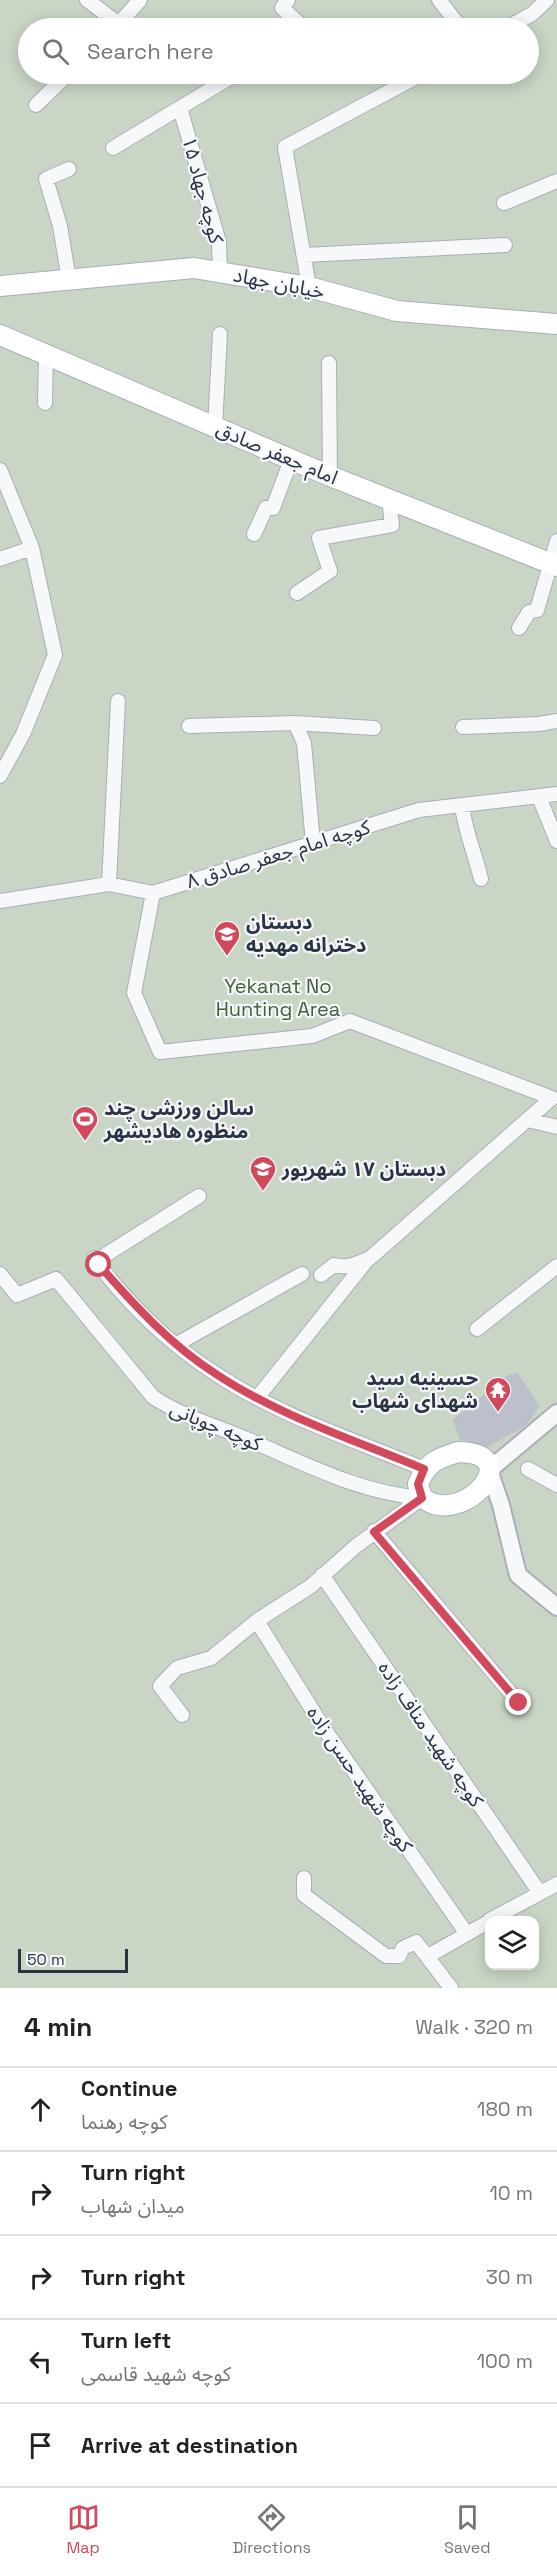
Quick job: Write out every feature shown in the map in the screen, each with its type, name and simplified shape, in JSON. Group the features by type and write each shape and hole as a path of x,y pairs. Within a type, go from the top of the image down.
{"main road":[{"name":"خیابان جهاد","path":"0,286 194,268 309,287 397,311 557,324"},
{"name":"امام جعفر صادق","path":"0,335 330,476 554,565"},
{"path":"458,1452 474,1453 484,1459 489,1470 488,1483 465,1500 435,1505 422,1498 418,1484 424,1469 439,1458 458,1452"}],"street":[{"path":"87,0 108,18"},
{"path":"124,18 140,0"},
{"path":"288,0 282,8 293,18"},
{"path":"439,0 453,18"},
{"path":"525,18 547,0"},
{"path":"36,105 58,84"},
{"path":"113,148 220,84"},
{"path":"309,287 285,147 403,84"},
{"name":"کوچه جهاد ۱۵","path":"180,108 219,242 220,272"},
{"path":"69,169 46,179 60,226 69,280"},
{"path":"504,203 557,181"},
{"path":"304,255 505,245"},
{"path":"215,427 220,334"},
{"path":"45,403 46,355"},
{"path":"329,363 330,476"},
{"path":"254,534 267,508 273,508 291,459"},
{"path":"0,470 33,548 55,655 23,734 0,776"},
{"path":"297,593 330,571 319,538 392,525 389,500"},
{"path":"519,628 529,612 537,610 554,565 557,541"},
{"path":"0,559 33,548"},
{"path":"109,884 118,701"},
{"path":"463,727 539,724 557,721"},
{"path":"189,726 295,723 374,728"},
{"path":"295,723 304,743 313,843"},
{"name":"کوچه امام جعفر صادق ۸","path":"0,901 109,884 153,893 419,810 557,794"},
{"path":"539,797 557,841"},
{"path":"462,805 465,832 474,851 481,879"},
{"path":"153,893 134,993 160,1052 312,1036 350,1022 552,1098 370,1258 257,1398"},
{"path":"528,1120 557,1126"},
{"path":"199,1196 95,1259 157,1329 216,1374 257,1398 424,1469"},
{"path":"321,1275 334,1265 339,1267 357,1264 370,1258"},
{"path":"477,1329 557,1266"},
{"name":"کوچه چوپانی","path":"0,1274 17,1295 56,1279 153,1397 171,1409 249,1440 327,1475 395,1496 422,1498"},
{"path":"177,1344 302,1274"},
{"path":"557,1413 489,1470 501,1505 518,1575 557,1607"},
{"path":"528,1469 557,1485"},
{"path":"182,1715 160,1686 177,1668 212,1658 257,1621 310,1586 374,1532 422,1498"},
{"path":"374,1532 519,1703"},
{"name":"کوچه شهید مناف زاده","path":"322,1575 540,1893"},
{"name":"کوچه شهید حسن زاده","path":"257,1621 323,1726 467,1934"},
{"path":"304,1878 304,1895 386,1956 399,1956 403,1948 416,1942 451,1988"},
{"path":"499,1916 557,1884"},
{"path":"428,1956 485,1924"}],"green space":[{"name":"Yekanat No Hunting Area","path":"0,0 557,0 557,1988 0,1988"}],"building":[{"name":"حسینیه سید شهدای شهاب","path":"517,1372 540,1406 525,1426 488,1447 460,1440 453,1420 508,1375"}],"place":[{"name":"دبستان دخترانه مهدیه","path":"227,957"},
{"name":"سالن ورزشی چند منظوره هادیشهر","path":"85,1142"},
{"name":"دبستان ۱۷ شهریور","path":"263,1192"},
{"name":"حسینیه سید شهدای شهاب","path":"498,1413"}],"route":[{"path":"99,1265 157,1329 216,1374 271,1406 424,1469 418,1484 422,1498 374,1532 519,1703"}]}
